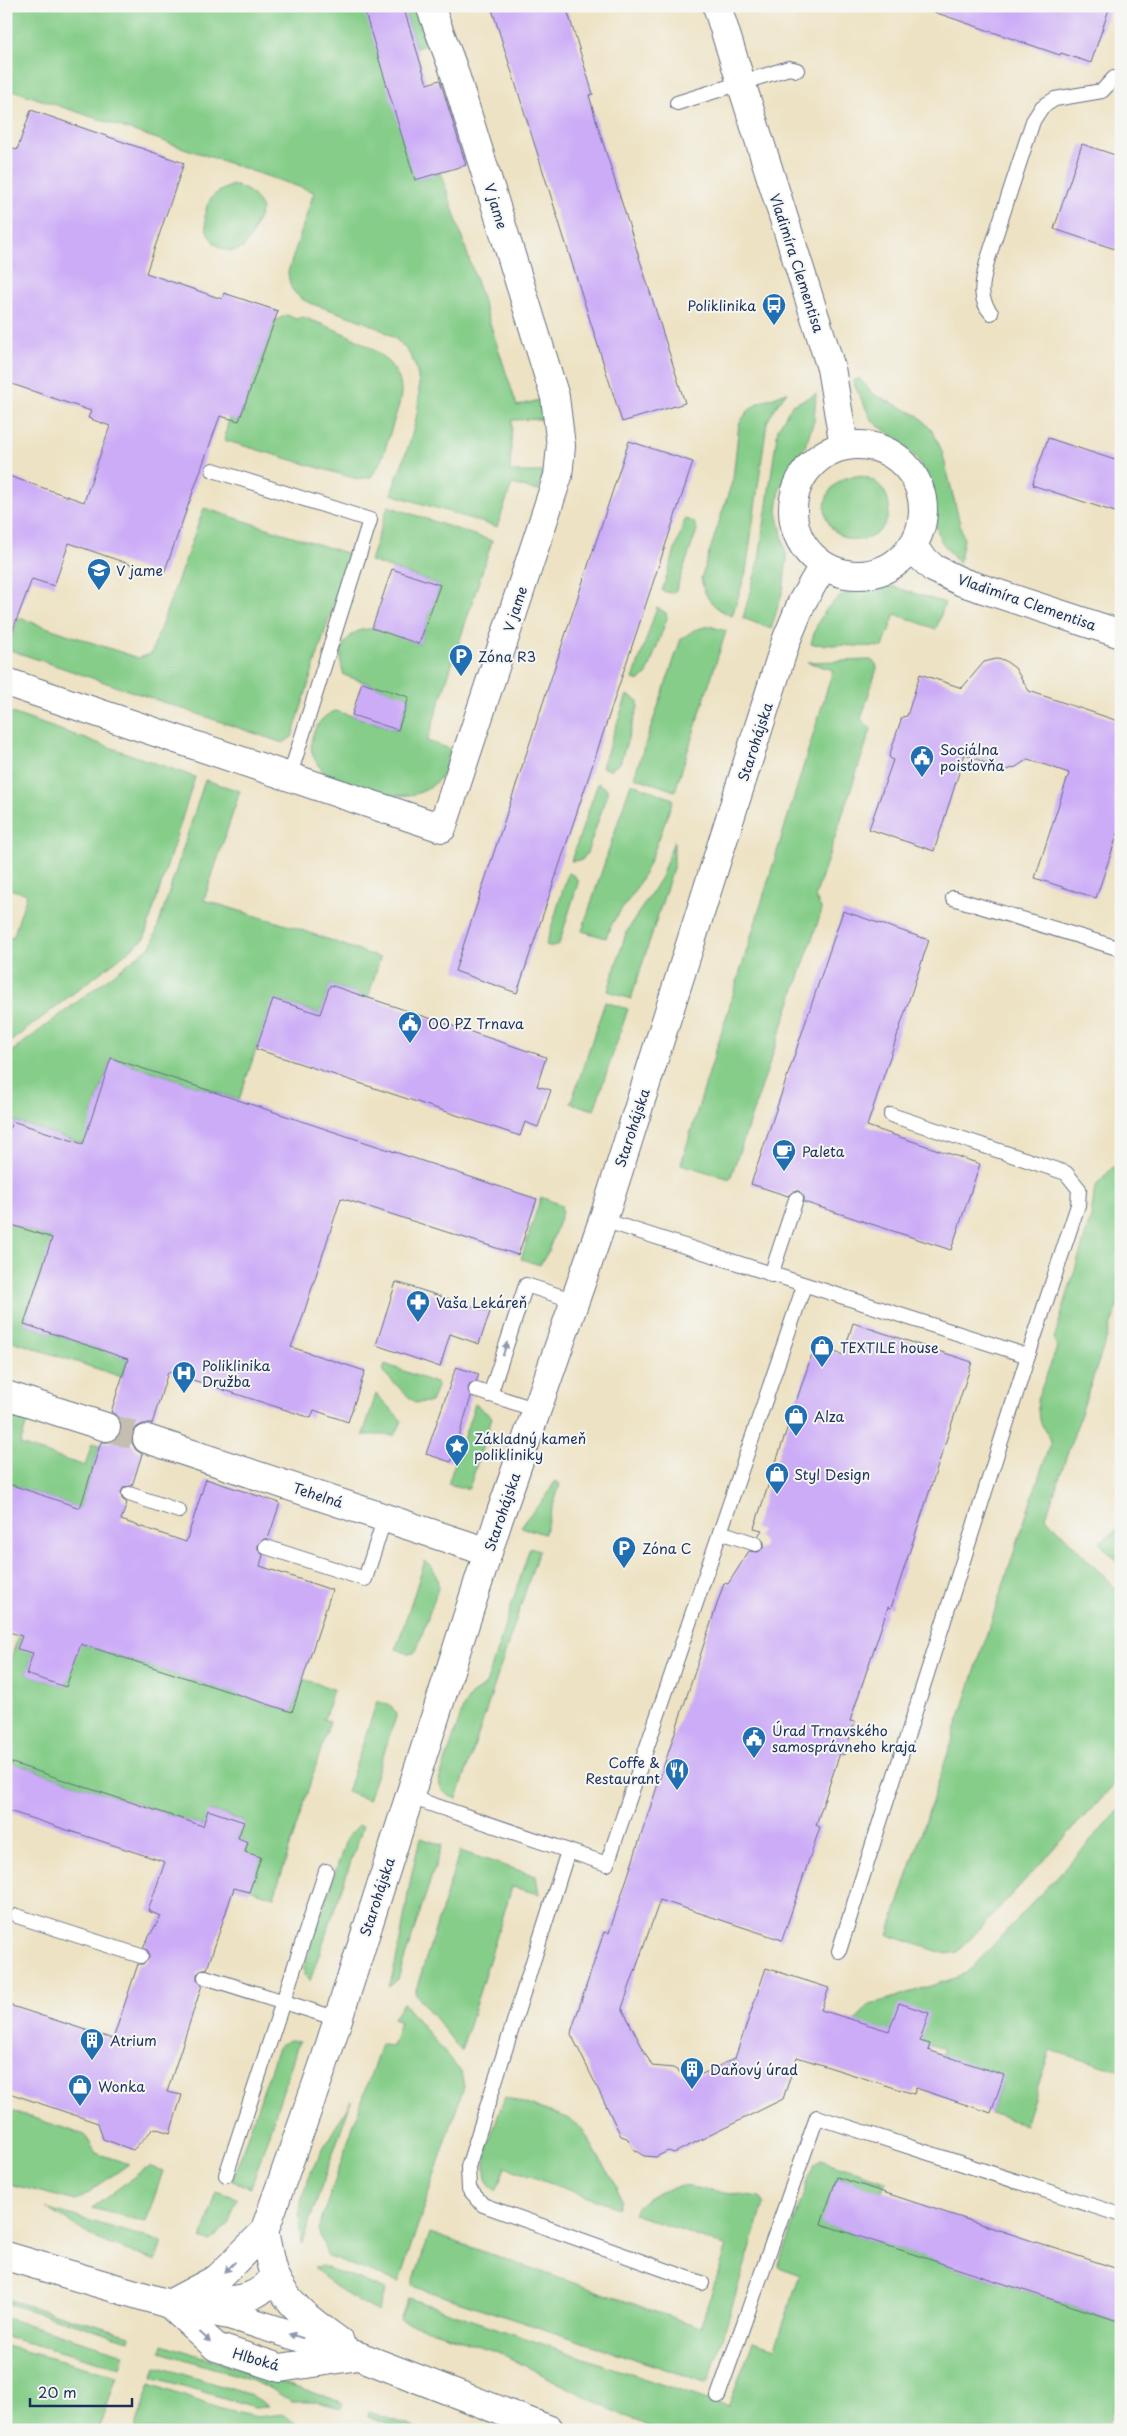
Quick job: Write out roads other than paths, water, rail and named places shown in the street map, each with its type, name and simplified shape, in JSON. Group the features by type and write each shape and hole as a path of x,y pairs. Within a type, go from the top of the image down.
{"street":[{"name":"V jame","path":"6,682 442,828 558,476 561,446 555,396 453,68 430,6"},
{"name":"Vladimíra Clementisa","path":"717,6 831,368 844,446"},
{"path":"844,446 879,448 900,461 915,479 921,496 923,514 918,537 912,548 893,565 871,575 845,575 823,566 804,548 793,524 793,499 800,481 810,465 826,453 844,446"},
{"name":"Vladimíra Clementisa","path":"912,548 933,568 962,582 1121,634"},
{"name":"Starohájska","path":"169,2304 218,2278 264,2232 338,2019 488,1552 603,1220 786,641 802,602 823,566"},
{"path":"6,1395 106,1427"},
{"name":"Tehelná","path":"147,1439 488,1552"},
{"name":"Hlboká","path":"264,2232 274,2276 299,2312 359,2356 550,2430"},
{"name":"Hlboká","path":"6,2256 169,2304 249,2298 261,2292 274,2276"},
{"name":"Hlboká","path":"169,2304 216,2347 280,2368 359,2356"}],"lane":[{"path":"677,103 789,68 797,70"},
{"path":"991,314 983,304 982,284 987,262 1033,121 1042,107 1056,99 1102,91 1114,78"},
{"path":"213,470 370,520 289,778"},
{"path":"953,898 1121,950"},
{"path":"839,1951 1028,1356 1078,1205 1079,1189 1066,1173 891,1116"},
{"path":"772,1276 796,1199"},
{"path":"603,1220 772,1276 1028,1356"},
{"path":"490,1395 526,1285 575,1302"},
{"path":"410,1797 608,1864 804,1286"},
{"path":"476,1390 537,1410"},
{"path":"130,1494 179,1511"},
{"path":"266,1547 365,1579 385,1517"},
{"path":"720,1532 756,1544"},
{"path":"568,1851 468,2167 469,2189 483,2205 702,2284"},
{"path":"226,2175 326,1872"},
{"path":"17,1916 141,1956"},
{"path":"205,1977 338,2019"},
{"path":"718,2396 817,2117 1121,2215"}],"tunnel":[{"path":"106,1427 147,1439"}],"place":[{"name":"Poliklinika","path":"774,326"},
{"name":"V jame","path":"99,591"},
{"name":"Zóna R3","path":"461,677"},
{"name":"Sociálna poisťovňa","path":"922,778"},
{"name":"OO PZ Trnava","path":"410,1044"},
{"name":"Paleta","path":"784,1172"},
{"name":"Vaša Lekáreň","path":"418,1323"},
{"name":"TEXTILE house","path":"822,1368"},
{"name":"Poliklinika Družba","path":"184,1394"},
{"name":"Alza","path":"796,1437"},
{"name":"Základný kameň polikliniky","path":"457,1467"},
{"name":"Styl Design","path":"777,1495"},
{"name":"Zóna C","path":"624,1569"},
{"name":"Úrad Trnavského samosprávneho kraja","path":"754,1759"},
{"name":"Coffe & Restaurant","path":"677,1791"},
{"name":"Atrium","path":"92,2061"},
{"name":"Daňový úrad","path":"692,2090"},
{"name":"Wonka","path":"80,2107"}]}
